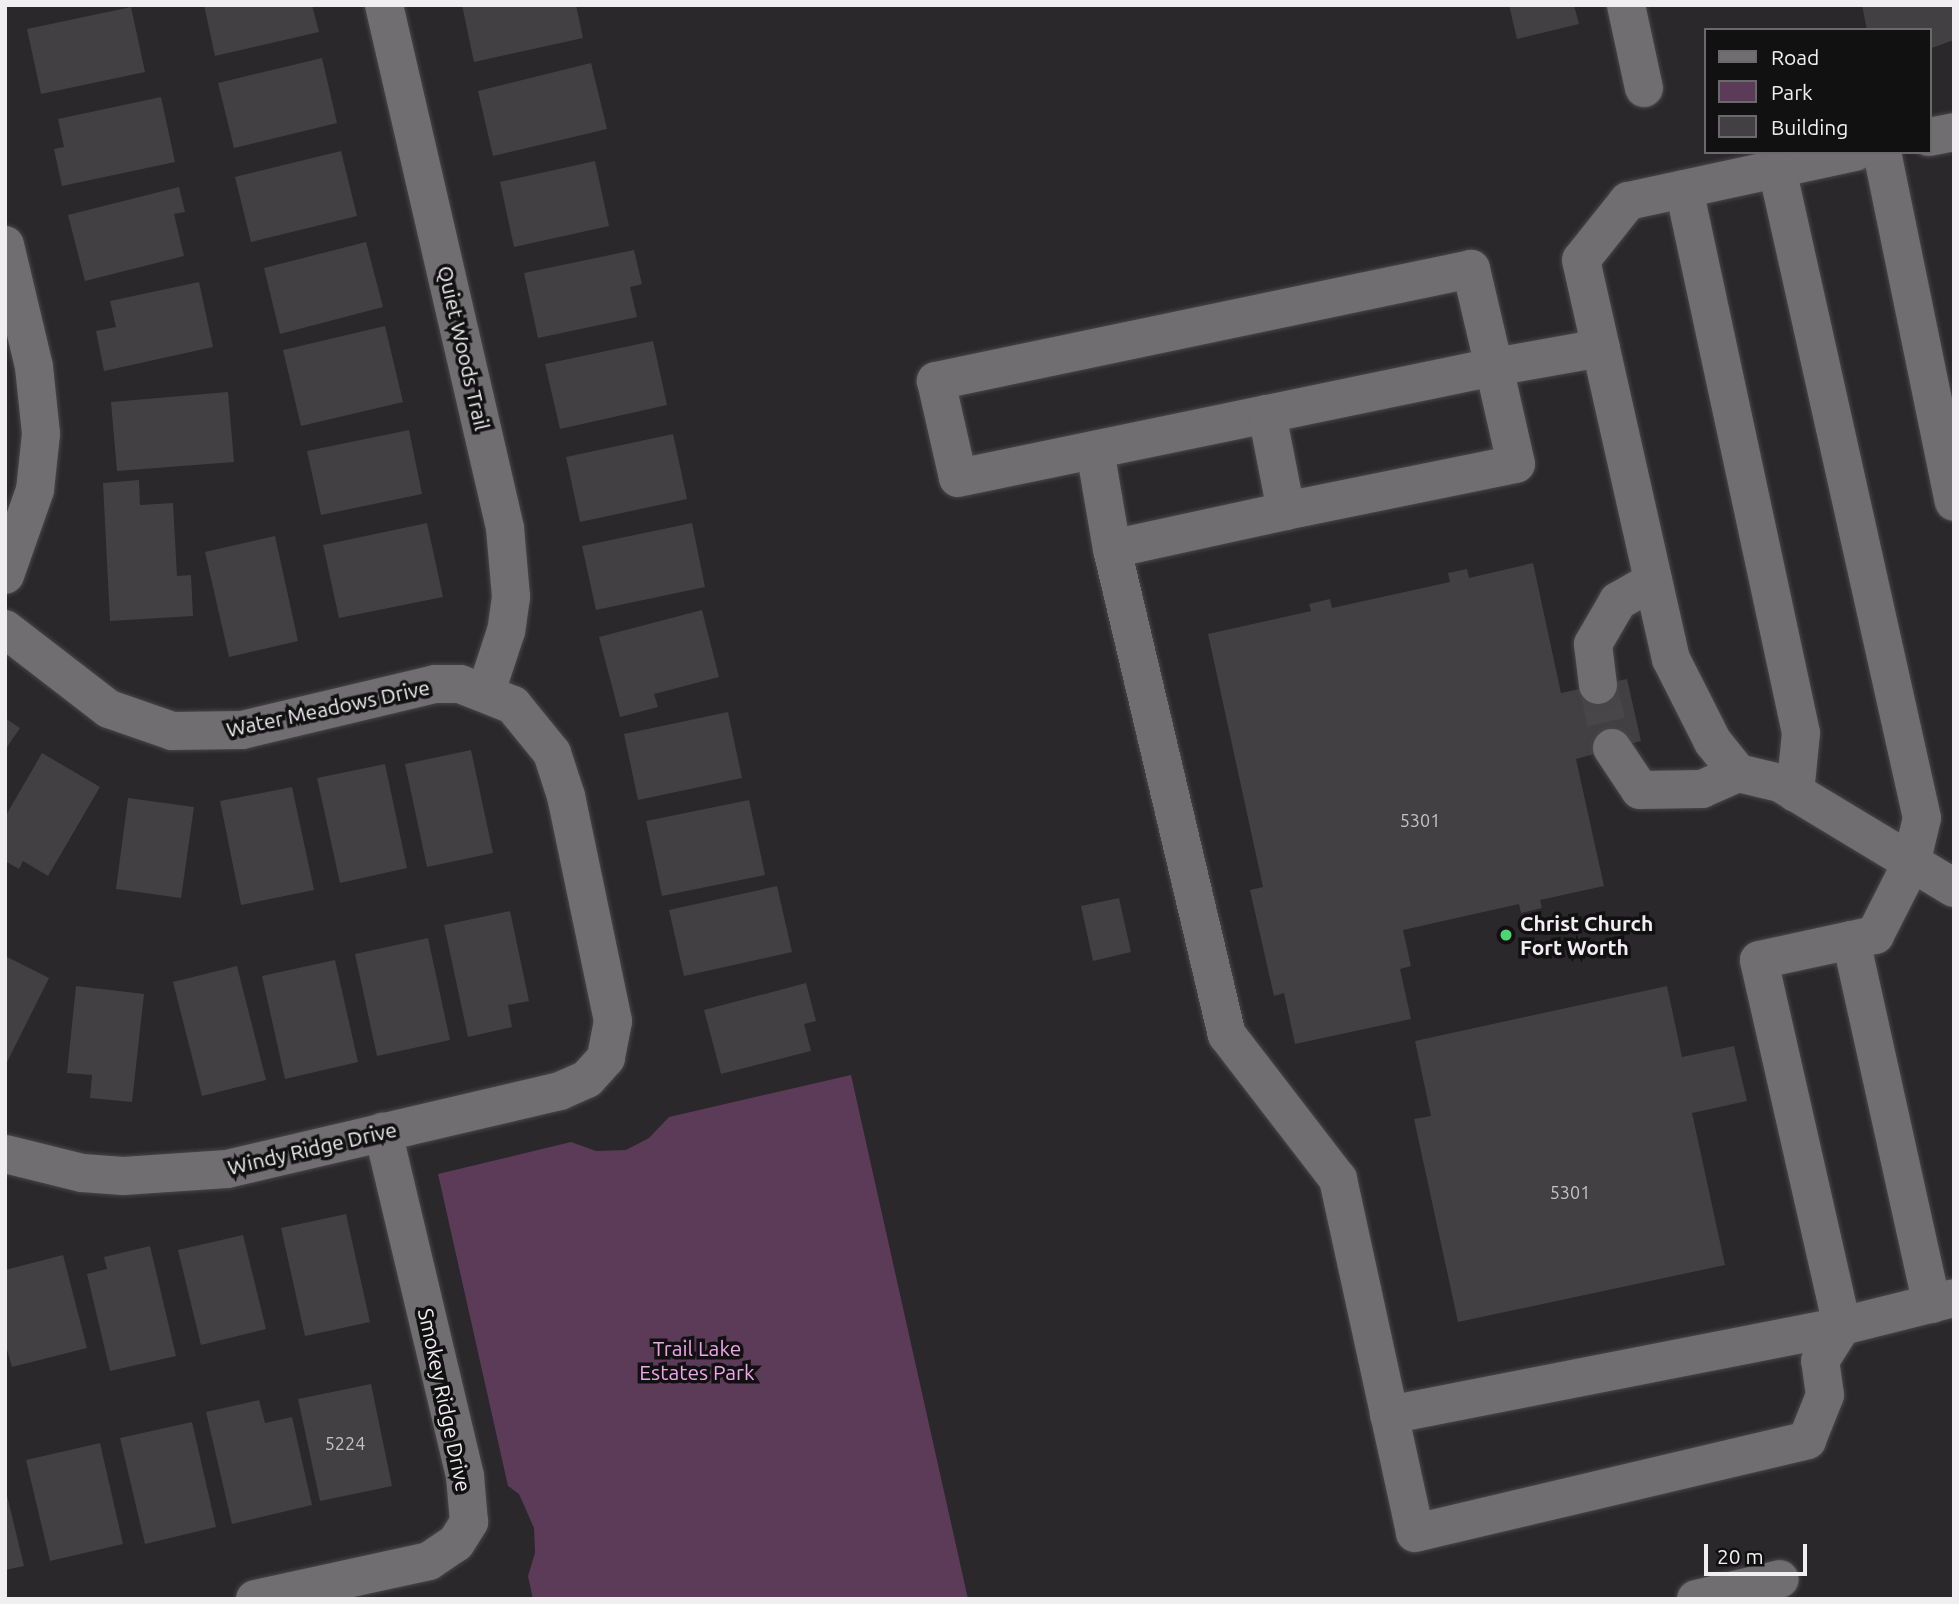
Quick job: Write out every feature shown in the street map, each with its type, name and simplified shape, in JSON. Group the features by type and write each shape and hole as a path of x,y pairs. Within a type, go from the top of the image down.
{"street":[{"name":"Quiet Woods Trail","path":"384,5 506,528 511,597 506,631 486,692"},
{"path":"1626,5 1644,88"},
{"path":"1931,137 1954,132"},
{"path":"1846,154 1628,201 1581,260 1671,659 1713,743 1738,772 1780,783 1954,888"},
{"path":"1882,154 1954,502"},
{"path":"1094,450 1112,549 1227,1035 1338,1179 1415,1534 1807,1440 1825,1395 1820,1361 1842,1326 1759,960 1875,935 1911,864 1922,818 1777,169"},
{"path":"1684,189 1801,733 1795,793"},
{"path":"5,245 34,367 41,434 33,499 5,575"},
{"path":"1112,549 1516,464 1494,368 1471,269 936,381 958,478 1494,368 1601,348"},
{"path":"1267,414 1286,511"},
{"path":"1598,685 1593,644 1618,601 1653,581"},
{"name":"Water Meadows Drive","path":"5,629 109,709 172,731 242,730 435,684 460,684 486,692 513,705 552,753 609,987 613,1021 606,1058"},
{"path":"1612,748 1640,790 1702,789 1738,772"},
{"path":"1389,1415 1842,1326 1943,1301 1851,940"},
{"name":"Windy Ridge Drive","path":"5,1154 82,1173 160,1177 228,1168 560,1091 587,1079 606,1058"},
{"name":"Smokey Ridge Drive","path":"255,1599 429,1561 456,1543 469,1522 465,1476 383,1132"},
{"path":"1696,1599 1780,1579"}],"green space":[{"name":"Trail Lake Estates Park","path":"851,1075 968,1599 533,1599 528,1576 535,1553 534,1528 519,1494 508,1486 438,1174 571,1142 596,1151 626,1150 649,1138 669,1117"}],"building":[{"path":"204,5 312,5 319,32 215,56"},
{"path":"462,5 576,5 583,38 474,62"},
{"path":"1509,5 1574,5 1579,24 1517,39"},
{"path":"1862,5 1952,5 1954,40 1931,48 1931,28 1867,28"},
{"path":"131,7 145,72 41,94 27,29"},
{"path":"322,58 337,123 234,148 218,83"},
{"path":"591,63 607,129 493,156 478,91"},
{"path":"161,97 175,162 62,186 54,149 64,147 58,119"},
{"path":"341,151 357,216 251,242 235,177"},
{"path":"595,161 609,226 514,247 500,182"},
{"path":"179,187 185,212 174,214 184,256 85,281 68,215"},
{"path":"366,242 383,307 280,334 264,268"},
{"path":"634,250 642,284 630,287 637,317 538,338 524,273"},
{"path":"199,282 213,347 104,371 96,331 116,327 110,301"},
{"path":"385,326 403,402 301,426 283,350"},
{"path":"653,341 667,405 560,429 545,364"},
{"path":"228,392 234,462 117,471 111,402"},
{"path":"409,430 422,494 321,515 307,451"},
{"path":"673,434 687,499 580,522 566,457"},
{"path":"139,480 140,505 173,503 177,576 191,575 193,616 110,621 103,483"},
{"path":"427,523 443,597 339,618 323,545"},
{"path":"692,523 705,587 596,610 582,546"},
{"path":"275,536 298,641 229,657 205,552"},
{"path":"1533,563 1561,693 1627,679 1641,741 1576,759 1604,886 1540,900 1542,908 1521,913 1519,904 1403,930 1411,966 1400,969 1411,1019 1295,1044 1284,993 1274,996 1250,890 1263,887 1208,634 1311,611 1309,604 1330,599 1332,608 1450,582 1448,573 1467,569 1469,578"},
{"path":"702,610 719,677 654,694 658,707 620,717 599,637"},
{"path":"728,712 742,778 638,800 624,734"},
{"path":"5,718 20,728 5,750"},
{"path":"471,750 493,853 427,867 405,764"},
{"path":"42,753 100,787 48,876 23,861 19,869 5,861 5,817"},
{"path":"385,764 407,868 340,883 317,778"},
{"path":"292,787 314,890 241,905 220,801"},
{"path":"128,798 194,807 181,898 116,889"},
{"path":"749,800 765,875 662,896 646,821"},
{"path":"777,886 792,952 684,976 669,910"},
{"path":"1119,898 1131,952 1093,961 1081,906"},
{"path":"510,911 529,1001 508,1005 512,1027 468,1037 444,925"},
{"path":"428,938 450,1040 377,1056 355,954"},
{"path":"5,956 49,978 5,1066"},
{"path":"335,960 358,1062 285,1079 262,976"},
{"path":"237,966 266,1080 202,1096 173,982"},
{"path":"806,983 816,1021 804,1024 811,1051 721,1074 704,1010"},
{"path":"76,986 144,994 132,1102 90,1098 92,1075 67,1073"},
{"path":"1667,986 1682,1057 1734,1046 1747,1101 1692,1113 1725,1265 1458,1322 1414,1119 1431,1116 1415,1041"},
{"path":"346,1214 370,1322 305,1336 281,1228"},
{"path":"243,1235 266,1329 201,1345 178,1250"},
{"path":"150,1246 176,1356 110,1371 87,1274 107,1269 104,1257"},
{"path":"63,1255 87,1348 12,1367 5,1343 5,1270"},
{"path":"371,1384 392,1486 320,1501 298,1399"},
{"path":"259,1400 265,1423 292,1417 312,1505 232,1524 206,1412"},
{"path":"192,1422 216,1527 145,1544 120,1438"},
{"path":"100,1443 123,1544 50,1561 26,1460"},
{"path":"5,1487 24,1566 5,1570"}],"tunnel":[{"path":"1598,685 1612,748"}],"place":[{"name":"Christ Church Fort Worth","path":"1506,935"}]}
